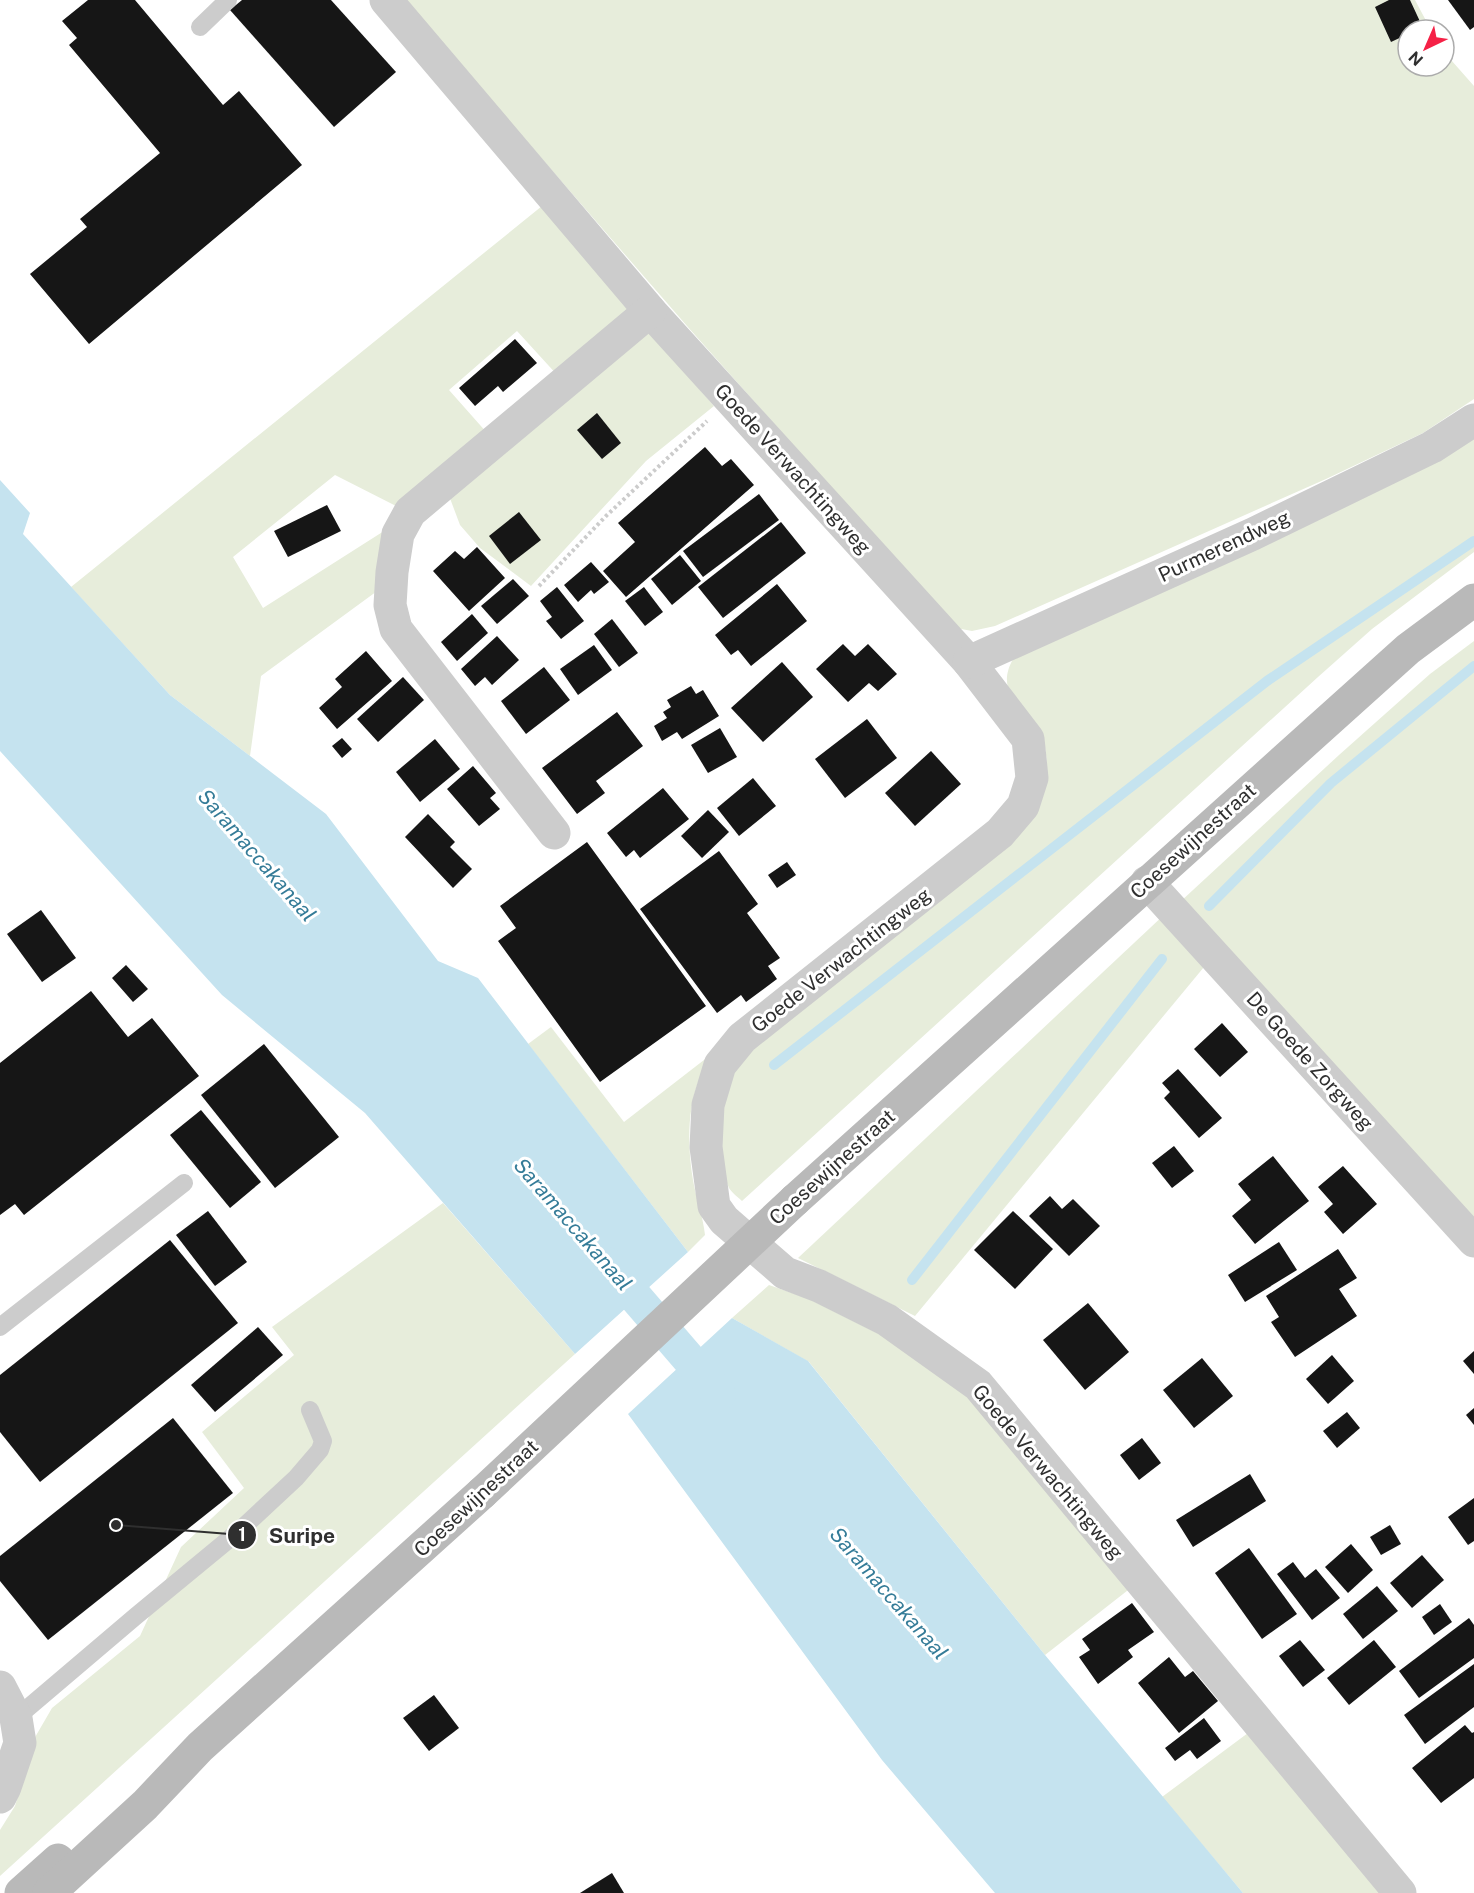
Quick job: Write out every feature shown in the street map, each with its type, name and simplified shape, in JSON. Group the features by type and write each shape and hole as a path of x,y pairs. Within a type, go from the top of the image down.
{"main road":[{"name":"Coesewijnestraat","path":"49,1893 145,1805 200,1747 482,1493 795,1200 1408,649 1474,600"},
{"name":"Coesewijnestraat","path":"21,1893 127,1797 200,1747"}],"street":[{"name":"Goede Verwachtingweg","path":"386,0 650,311 969,662 1028,739 1032,778 1023,806 1000,833 742,1038 720,1065 708,1105 706,1147 714,1206 723,1220 785,1273 819,1286 887,1320 978,1385 1400,1893"},
{"path":"554,833 396,629 390,606 398,534 410,512 650,311"},
{"name":"Purmerendweg","path":"969,662 1253,534 1432,447 1474,420"},
{"name":"De Goede Zorgweg","path":"1147,882 1474,1240"},
{"path":"0,1687 16,1718 20,1743 0,1797"}],"lane":[{"path":"200,27 228,0"},
{"path":"0,1327 184,1183"},
{"path":"16,1718 239,1531 296,1478 320,1450 323,1441 310,1410"}],"path":[{"path":"539,586 606,516 730,400"}],"green space":[{"path":"404,0 1415,0 1425,18 1396,18 1396,78 1456,78 1456,66 1474,86 1474,399 1423,433 1326,479 995,626 972,631 956,628 687,326"},
{"path":"542,206 635,315 559,377 517,331 449,390 488,434 398,507 335,475 233,557 263,608 395,524 384,586 261,676 250,756 170,695 71,587"},
{"path":"643,324 714,406 646,461 531,586 480,548 460,525 445,485"},
{"path":"1474,436 1474,552 1372,629 742,1201 733,1193 725,1177 721,1128 725,1094 736,1066 753,1048 1045,787 1046,762 1042,736 1037,726 1015,701 1007,683 1013,659"},
{"path":"1474,641 1474,1230 1180,902 1430,674"},
{"path":"1166,913 1204,967 915,1316 798,1258"},
{"path":"551,1027 624,1122 713,1053 704,1068 693,1098 689,1130 693,1180 705,1235 688,1252 528,1044"},
{"path":"443,1203 575,1354 0,1876 0,1830 15,1806 34,1739 52,1708 140,1636 181,1547 244,1488 202,1432 294,1355 272,1327"},
{"path":"769,1285 841,1310 953,1379 1132,1587 1045,1655 809,1362 732,1318"},
{"path":"1252,1730 1386,1893 1243,1893 1162,1797"}],"water":[{"path":"0,480 30,513 23,534 170,695 326,814 438,961 478,978 688,1252 575,1354 365,1113 222,995 0,751"},
{"path":"732,1318 808,1361 1045,1655 1243,1893 995,1893 882,1760 628,1414"}],"building":[{"path":"88,0 135,0 223,105 239,91 302,165 89,344 30,274 87,227 80,219 160,153 69,45 77,38 62,21"},
{"path":"242,0 331,0 396,72 334,127 230,10"},
{"path":"1389,0 1410,0 1418,18 1396,18 1396,40 1391,42 1375,7"},
{"path":"1448,0 1474,0 1474,27 1470,30"},
{"path":"515,339 537,363 503,392 498,386 475,406 459,388"},
{"path":"597,413 621,443 602,459 577,430"},
{"path":"705,447 722,466 731,459 754,485 626,597 603,571 635,542 618,523"},
{"path":"759,494 779,520 703,577 683,551"},
{"path":"327,505 341,531 288,557 274,531"},
{"path":"519,512 541,540 510,564 489,536"},
{"path":"781,522 806,553 723,618 698,587"},
{"path":"477,547 505,578 469,611 433,571 455,551 464,559"},
{"path":"680,555 701,581 672,605 651,579"},
{"path":"591,562 609,582 594,594 591,590 578,602 564,585"},
{"path":"513,579 529,596 497,624 481,606"},
{"path":"777,584 807,621 751,666 738,650 731,655 715,635"},
{"path":"557,587 584,621 561,639 546,621 552,617 540,601"},
{"path":"644,587 663,612 645,626 625,601"},
{"path":"472,614 488,633 457,661 441,642"},
{"path":"612,619 638,653 619,667 594,634"},
{"path":"497,636 519,660 492,685 485,677 475,686 461,669"},
{"path":"843,644 855,656 868,644 897,674 878,691 869,683 848,702 816,669"},
{"path":"594,645 612,670 578,695 560,669"},
{"path":"366,651 392,681 337,729 319,708 342,687 335,679"},
{"path":"782,662 813,697 763,742 731,708"},
{"path":"544,667 570,700 526,734 501,701"},
{"path":"403,677 424,700 378,742 357,719"},
{"path":"691,686 696,694 703,690 719,716 682,739 677,732 662,741 654,726 667,718 663,712 671,707 667,700"},
{"path":"617,712 643,746 596,781 605,793 577,814 542,768"},
{"path":"867,719 897,758 845,798 815,759"},
{"path":"720,728 737,757 708,773 691,745"},
{"path":"342,738 352,749 342,758 332,746"},
{"path":"435,739 460,769 420,802 396,772"},
{"path":"931,751 961,784 915,826 885,793"},
{"path":"473,766 496,793 490,798 500,809 479,826 447,789"},
{"path":"753,778 776,806 739,836 717,808"},
{"path":"663,788 689,819 640,858 634,850 626,857 607,833"},
{"path":"708,810 729,832 702,858 681,836"},
{"path":"428,814 455,842 450,847 472,869 453,888 405,837"},
{"path":"587,842 706,1006 600,1082 498,941 516,928 500,906"},
{"path":"719,851 758,904 747,913 780,958 768,966 777,979 746,1002 741,995 717,1013 640,909"},
{"path":"787,862 796,875 777,888 768,875"},
{"path":"41,910 76,958 42,982 7,934"},
{"path":"126,965 148,989 133,1002 112,978"},
{"path":"91,991 128,1037 152,1018 199,1076 24,1215 15,1204 0,1215 0,1063"},
{"path":"1222,1023 1248,1052 1220,1077 1194,1049"},
{"path":"264,1044 339,1137 275,1188 201,1095"},
{"path":"1178,1069 1222,1118 1199,1138 1164,1098 1170,1092 1162,1083"},
{"path":"201,1110 261,1182 230,1208 170,1135"},
{"path":"1174,1146 1194,1171 1172,1188 1152,1163"},
{"path":"1273,1156 1309,1201 1255,1244 1232,1216 1251,1200 1238,1184"},
{"path":"1343,1166 1377,1204 1343,1234 1324,1212 1333,1204 1318,1187"},
{"path":"1050,1196 1062,1209 1073,1199 1100,1226 1069,1256 1029,1216"},
{"path":"208,1211 247,1262 215,1286 176,1235"},
{"path":"1013,1211 1053,1249 1015,1289 974,1250"},
{"path":"170,1240 238,1323 40,1482 0,1432 0,1375"},
{"path":"1279,1242 1297,1270 1245,1302 1228,1275"},
{"path":"1338,1249 1357,1278 1339,1289 1357,1316 1295,1357 1271,1322 1279,1317 1266,1296"},
{"path":"1088,1303 1129,1352 1085,1390 1043,1340"},
{"path":"258,1327 283,1355 215,1412 191,1385"},
{"path":"1474,1351 1474,1374 1463,1361"},
{"path":"1332,1355 1354,1381 1328,1404 1306,1379"},
{"path":"1202,1358 1233,1396 1194,1428 1163,1390"},
{"path":"1474,1408 1474,1425 1466,1415"},
{"path":"1347,1412 1360,1428 1337,1448 1323,1431"},
{"path":"173,1418 233,1493 48,1640 0,1581 0,1556"},
{"path":"1142,1438 1161,1463 1139,1480 1120,1455"},
{"path":"1250,1474 1266,1501 1193,1547 1176,1520"},
{"path":"1474,1498 1474,1541 1468,1545 1448,1517"},
{"path":"1390,1525 1401,1544 1381,1555 1370,1537"},
{"path":"1351,1544 1373,1570 1348,1593 1325,1567"},
{"path":"1249,1548 1297,1614 1262,1639 1215,1573"},
{"path":"1422,1555 1444,1580 1412,1608 1390,1583"},
{"path":"1293,1562 1305,1578 1316,1569 1340,1598 1312,1620 1277,1574"},
{"path":"1377,1586 1398,1611 1363,1639 1343,1614"},
{"path":"1132,1603 1154,1632 1128,1650 1133,1657 1098,1684 1079,1657 1090,1650 1082,1639"},
{"path":"1440,1604 1452,1622 1434,1635 1422,1617"},
{"path":"1469,1618 1474,1625 1474,1658 1419,1698 1399,1671"},
{"path":"1300,1640 1325,1670 1303,1687 1279,1656"},
{"path":"1374,1640 1396,1667 1349,1705 1327,1678"},
{"path":"1169,1657 1185,1677 1193,1671 1218,1701 1179,1733 1138,1683"},
{"path":"1474,1664 1474,1707 1425,1744 1404,1715"},
{"path":"434,1695 459,1728 429,1751 403,1718"},
{"path":"1204,1718 1221,1741 1197,1759 1190,1750 1175,1761 1165,1748"},
{"path":"1465,1725 1472,1733 1474,1732 1474,1778 1441,1803 1412,1768"},
{"path":"612,1873 624,1893 580,1893"}],"waterway":[{"path":"774,1065 1267,681 1474,541"},
{"path":"1209,906 1331,783 1474,666"},
{"path":"912,1280 1162,959"},
{"name":"Saramaccakanaal","path":"607,1264 719,1394"}],"place":[{"name":"Suripe","path":"116,1525"}]}
